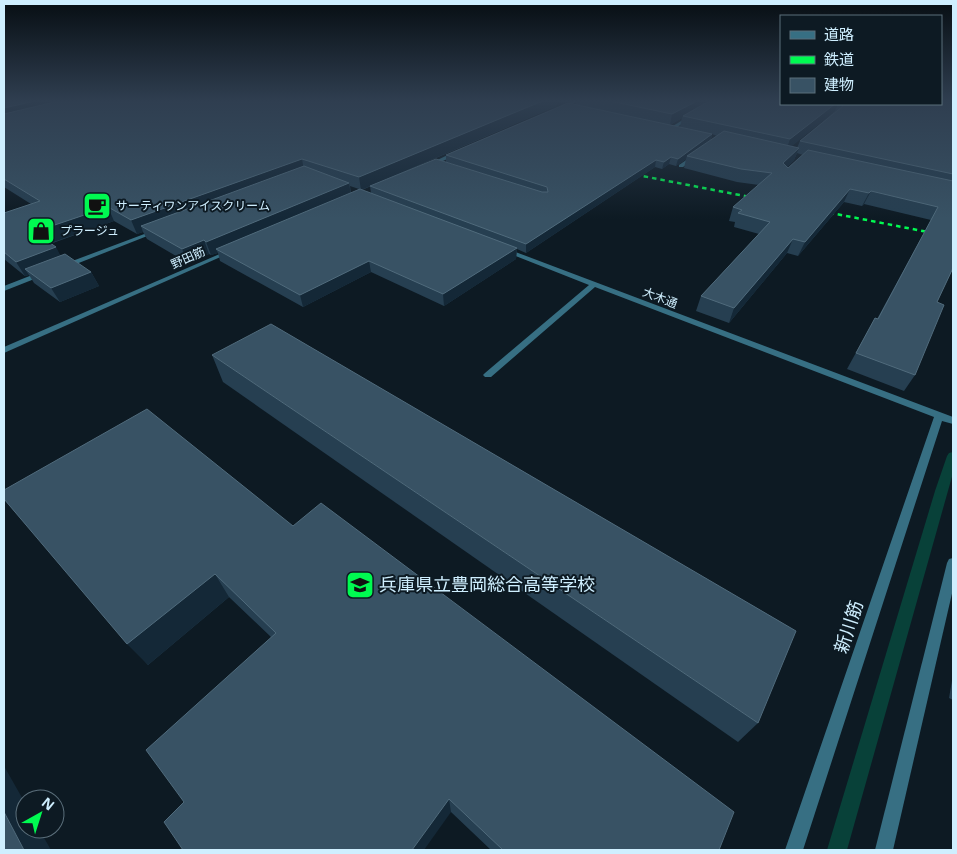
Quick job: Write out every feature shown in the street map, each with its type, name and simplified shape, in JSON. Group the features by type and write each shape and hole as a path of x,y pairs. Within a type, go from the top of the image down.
{"street":[{"path":"681,166 703,150"},
{"path":"419,169 462,151"},
{"path":"436,162 445,165"},
{"path":"59,268 169,226"},
{"name":"大木通","path":"495,246 953,421"},
{"name":"野田筋","path":"4,350 241,247"},
{"path":"4,289 50,271"},
{"path":"488,375 594,284"},
{"name":"新川筋","path":"794,850 939,416"},
{"path":"884,850 953,563"}],"building":[{"path":"4,140 449,140 359,177 302,159 131,220 108,207 34,232 56,247 16,262 4,252 4,213 40,201 4,179"},
{"path":"482,140 704,140 678,159 671,157 664,162 656,160 526,244 370,186 436,159 542,192 548,192 547,187 446,155"},
{"path":"711,140 763,140 799,148 783,163 788,168 808,150 953,181 953,268 937,302 944,305 915,375 856,353 875,318 878,319 938,207 871,191 869,193 850,189 805,242 793,239 734,308 701,296 770,222 738,213 742,210 733,207 772,173 741,169 687,156"},
{"path":"953,140 953,174 800,141"},
{"path":"304,166 349,183 206,242 204,240 182,249 141,226"},
{"path":"360,189 517,248 443,294 369,261 300,295 216,249"},
{"path":"65,254 91,272 51,288 25,269"},
{"path":"271,324 796,631 758,723 212,355"},
{"path":"147,409 293,526 321,503 734,812 719,850 503,850 449,799 412,850 183,850 164,822 184,802 146,750 276,633 215,574 127,644 4,499 4,490"},
{"path":"4,812 15,833 15,839 18,839 24,850 4,850"}],"waterway":[{"path":"837,850 941,491 953,456"}],"railway":[{"path":"627,173 760,199"},
{"path":"821,211 953,237"}],"place":[{"name":"サーティワンアイスクリーム","path":"97,206"},
{"name":"プラージュ","path":"41,231"},
{"name":"兵庫県立豊岡総合高等学校","path":"360,585"}]}
